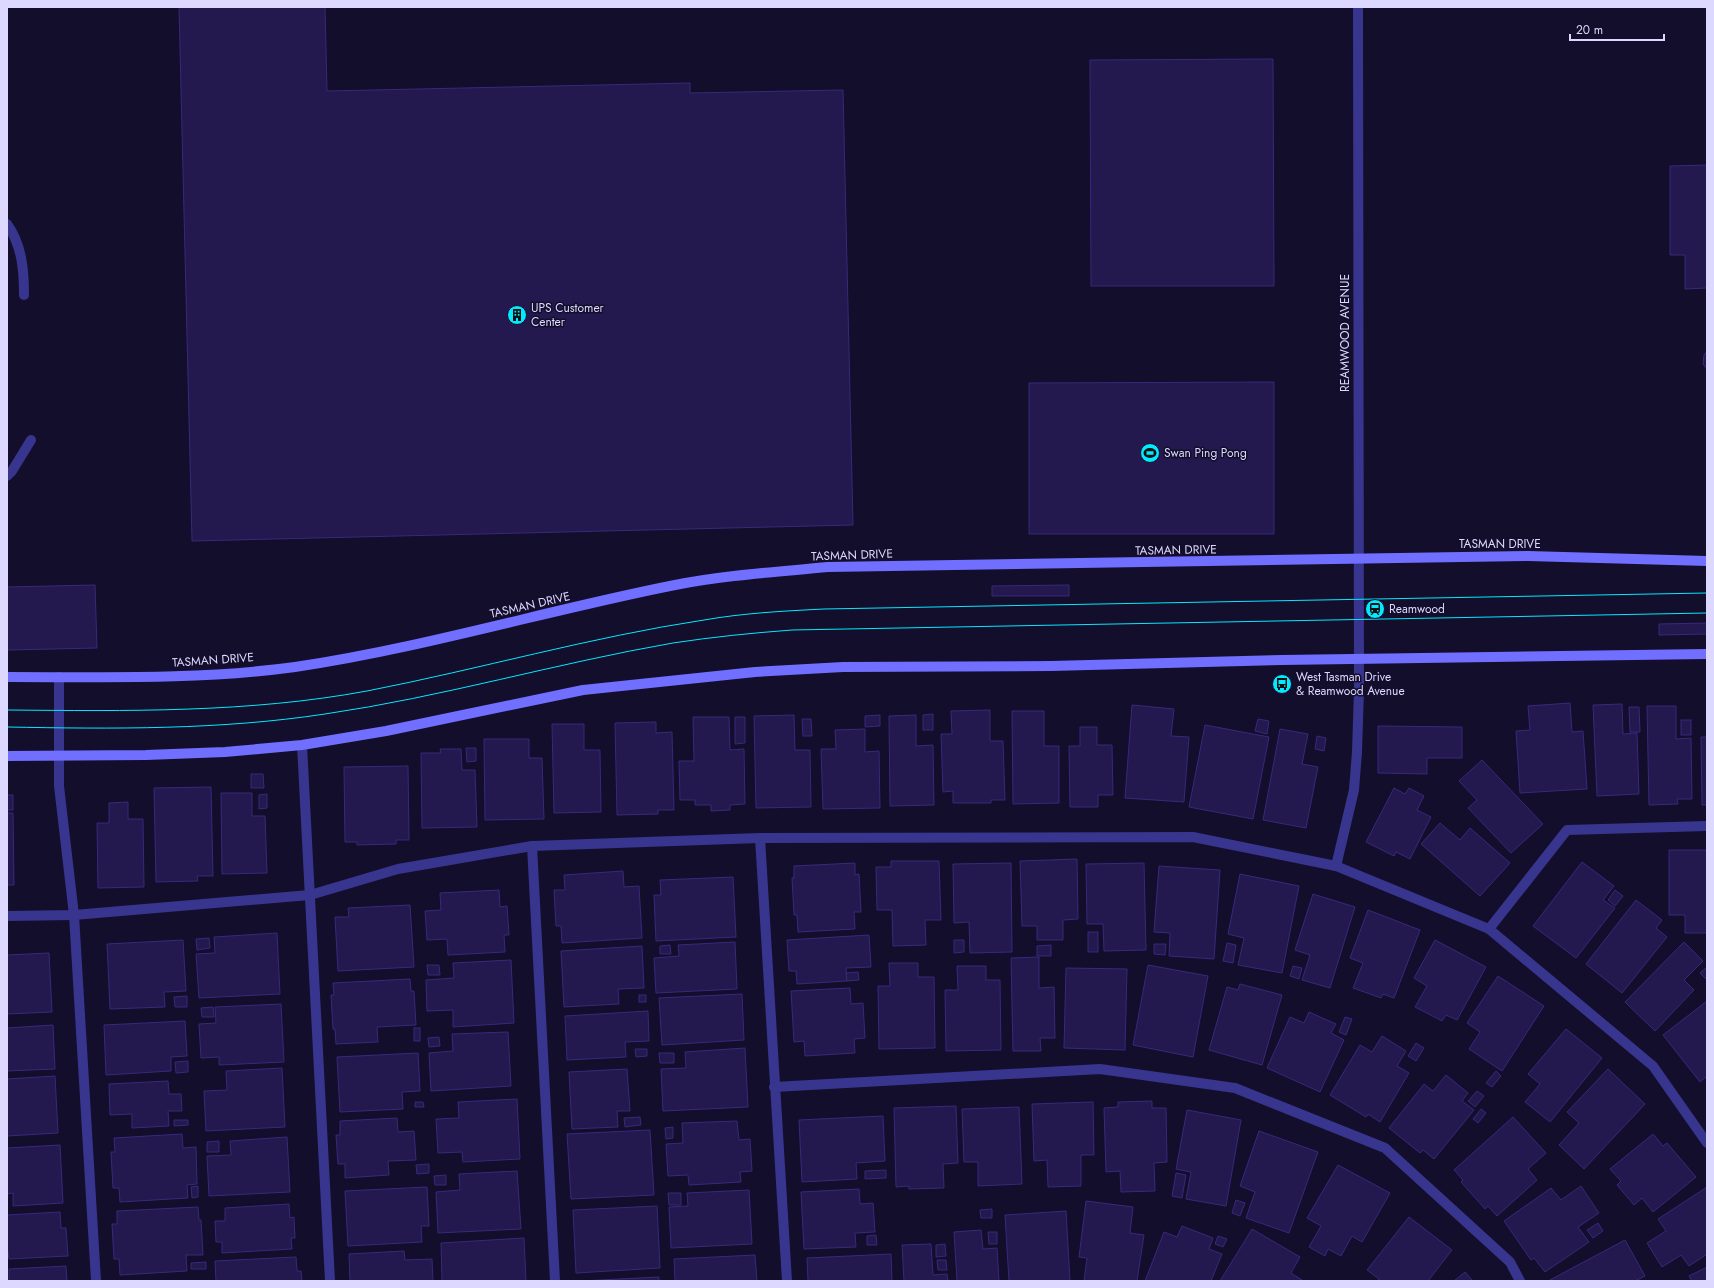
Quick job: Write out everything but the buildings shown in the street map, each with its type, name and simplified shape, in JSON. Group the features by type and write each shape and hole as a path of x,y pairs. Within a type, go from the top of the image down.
{"main road":[{"name":"TASMAN DRIVE","path":"7,677 141,677 207,674 294,667 374,653 675,585 741,575 828,567 1528,556 1707,562"},
{"path":"7,756 193,753 302,746 386,731 583,690 755,672 843,667 1051,666 1707,654"}],"street":[{"name":"REAMWOOD AVENUE","path":"1336,866 1354,790 1357,752 1358,7"},
{"path":"7,224 15,235 24,268 24,295"},
{"path":"7,476 12,471 31,440"},
{"path":"59,677 59,786 74,915 96,1281"},
{"path":"302,746 330,1281"},
{"path":"1489,929 1567,830 1707,826"},
{"path":"7,916 74,915 310,895 398,869 532,846 760,838 1193,837 1336,866 1489,929 1653,1066 1707,1143"},
{"path":"760,838 786,1281"},
{"path":"532,846 555,1281"},
{"path":"774,1087 1100,1069 1235,1088 1385,1148 1510,1262 1520,1281"}],"tram line":[{"path":"7,710 97,711 187,709 232,707 322,698 367,691 662,627 734,616 779,612 824,609 1707,593"},
{"path":"7,727 127,728 206,726 286,719 412,699 586,660 673,643 732,635 792,630 1707,613"}],"place":[{"name":"UPS Customer Center","path":"517,315"},
{"name":"Swan Ping Pong","path":"1150,453"},
{"name":"Reamwood","path":"1375,609"},
{"name":"West Tasman Drive & Reamwood Avenue","path":"1282,684"}]}
